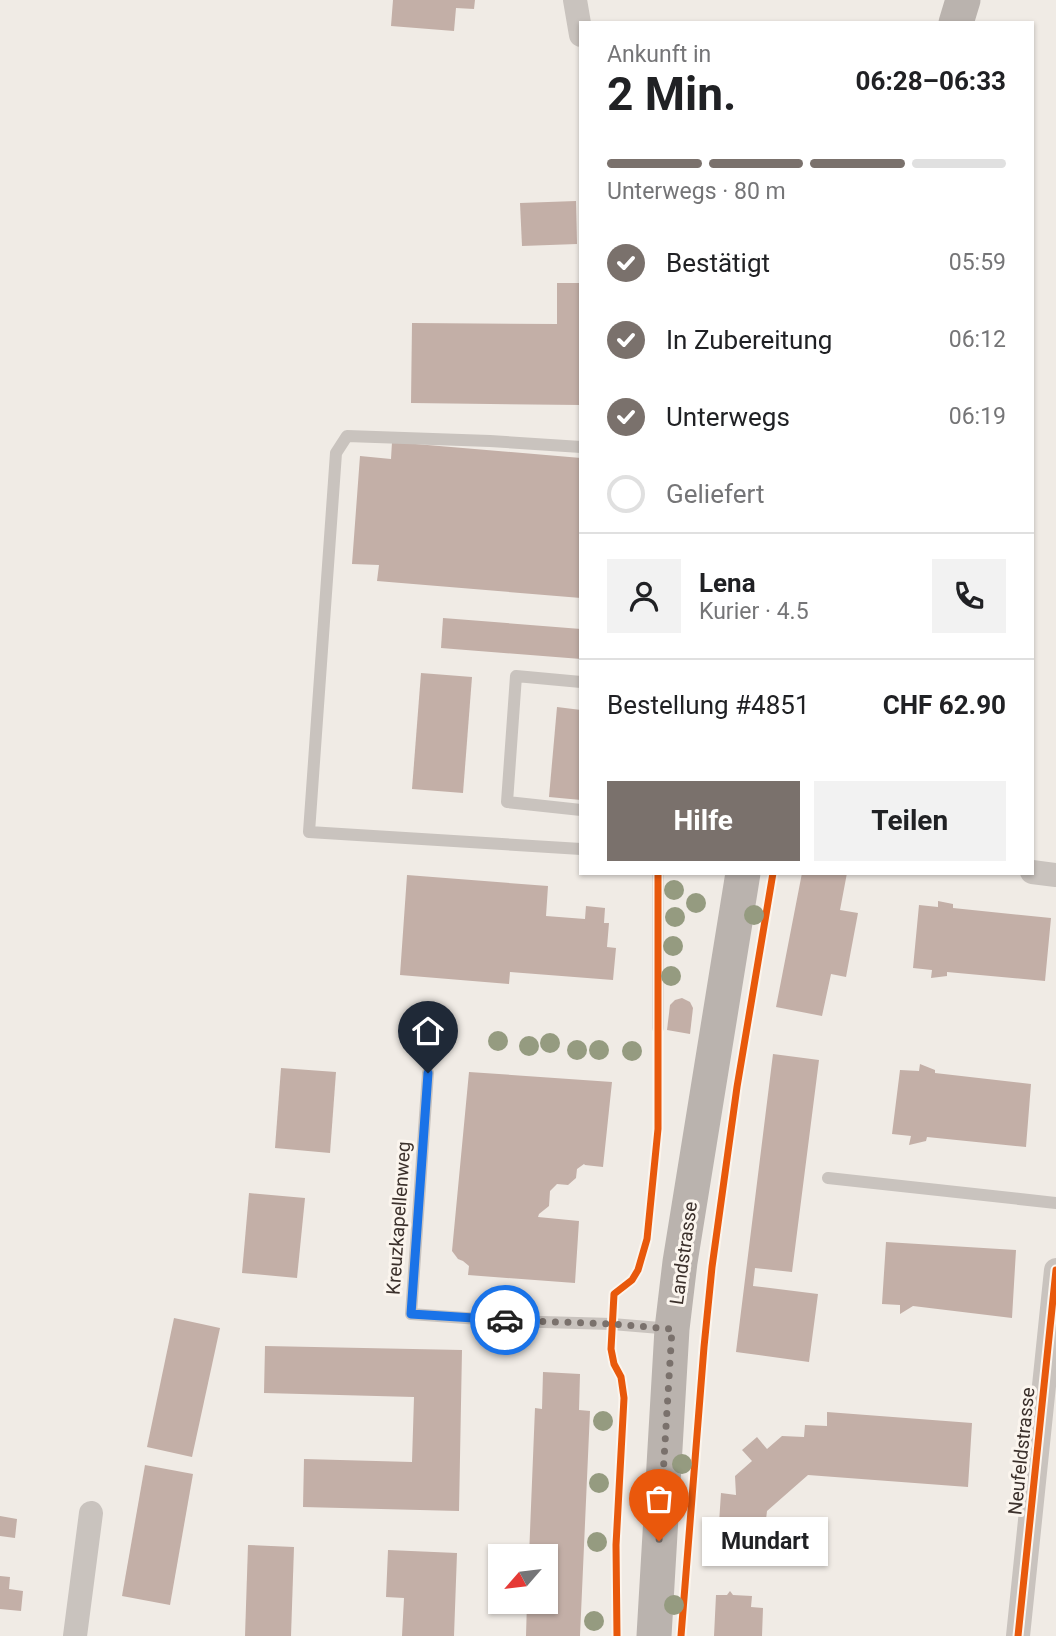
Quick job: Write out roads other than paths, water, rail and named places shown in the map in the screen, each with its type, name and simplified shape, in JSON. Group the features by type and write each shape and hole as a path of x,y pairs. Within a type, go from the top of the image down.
{"main road":[{"path":"957,21 963,0"},
{"name":"Landstrasse","path":"654,1636 672,1329 682,1249 743,875"}],"street":[{"path":"575,0 579,23"},
{"path":"1034,872 1056,875"},
{"name":"Neufeldstrasse","path":"1018,1636 1056,1270"},
{"path":"75,1636 91,1513"}],"lane":[{"path":"579,447 347,436 336,453 309,832 579,849"},
{"path":"579,681 516,676 507,802 579,810"},
{"path":"658,875 658,1028"},
{"name":"Kreuzkapellenweg","path":"428,1073 411,1314 672,1329"},
{"path":"828,1178 1056,1203"}],"place":[{"name":"Mundart","path":"659,1541"}]}
